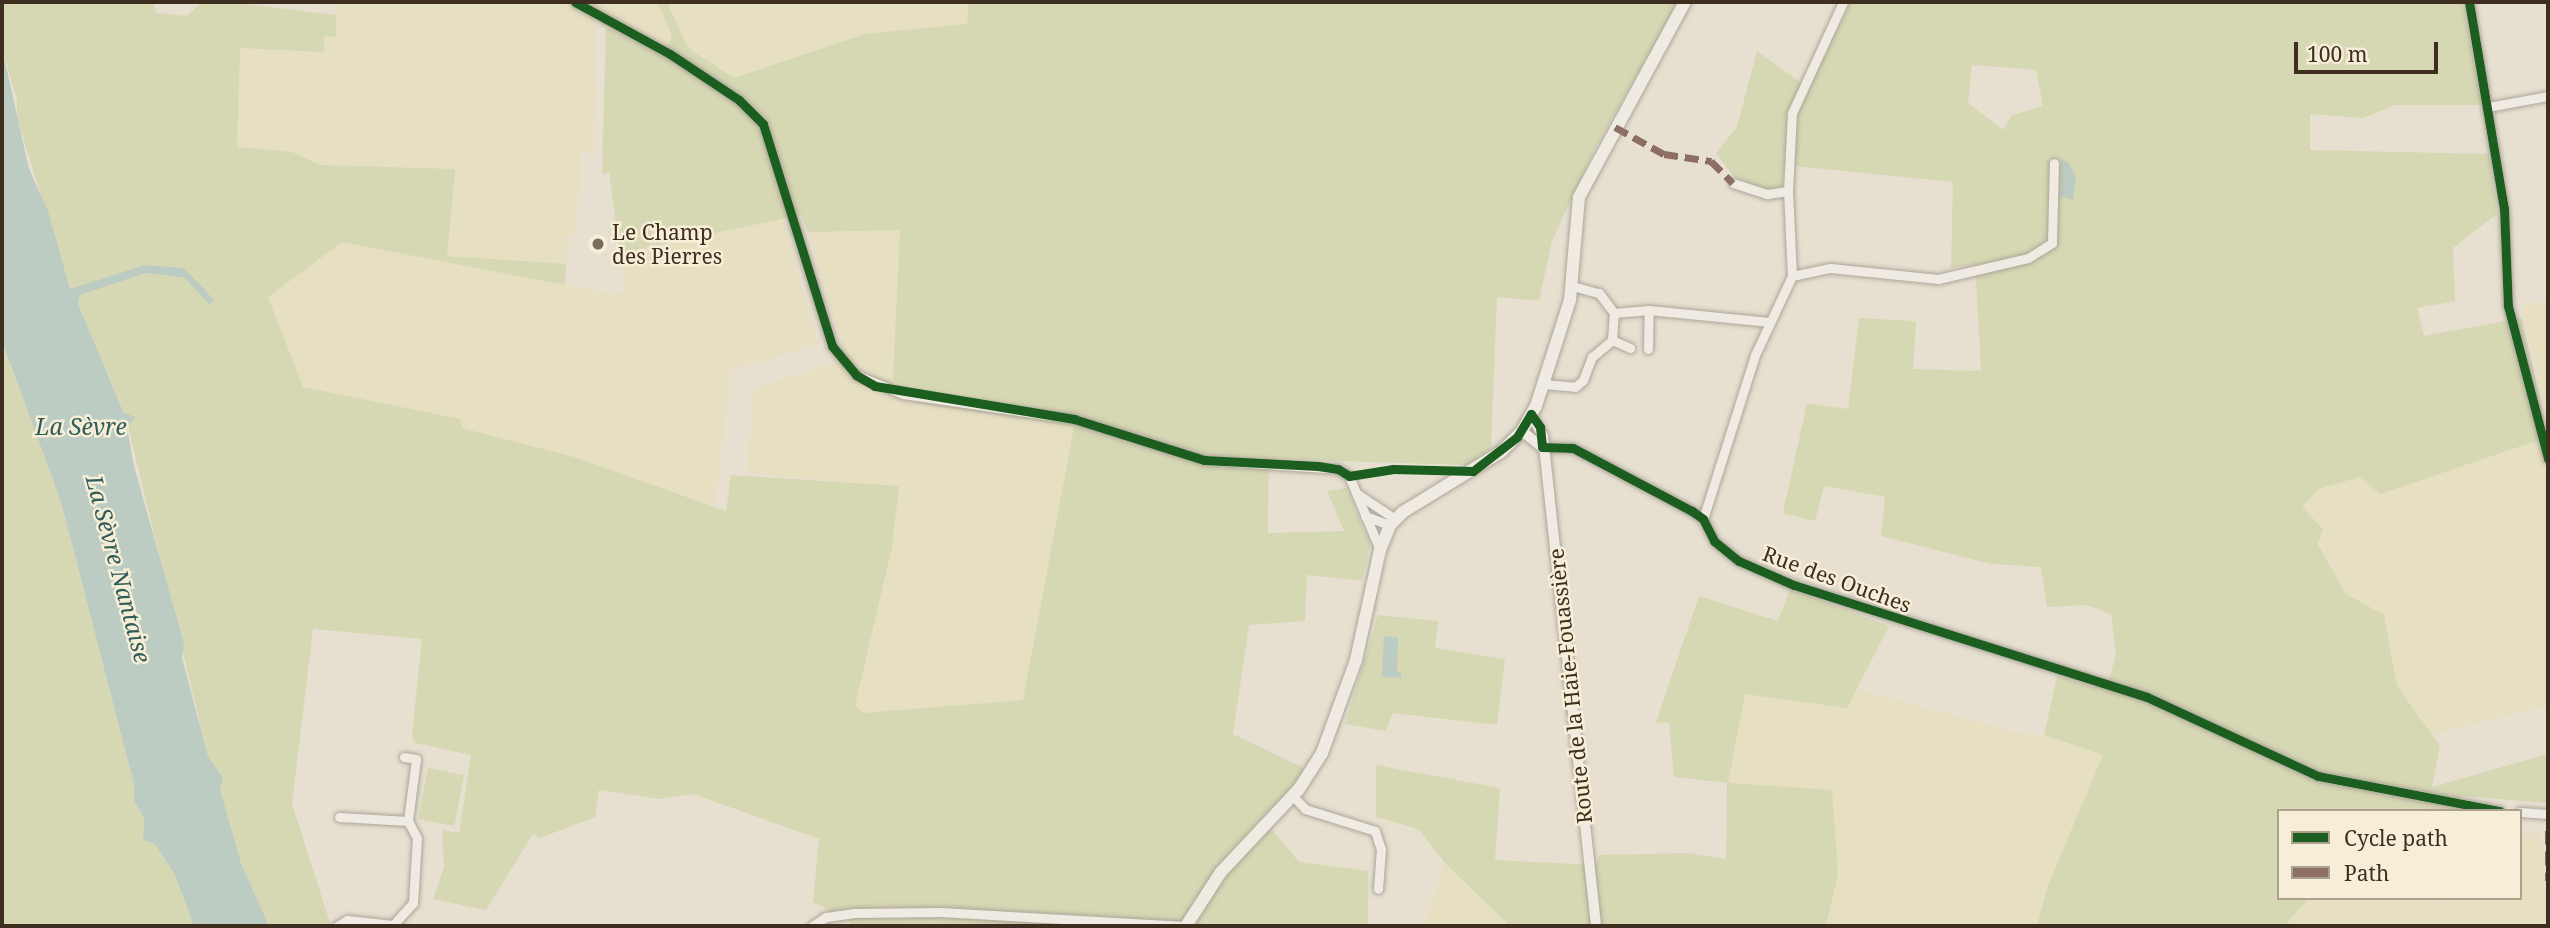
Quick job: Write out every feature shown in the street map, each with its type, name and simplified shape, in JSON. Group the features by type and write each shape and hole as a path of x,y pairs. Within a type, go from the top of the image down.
{"main road":[{"path":"1185,926 1221,872 1293,796 1322,753 1345,698 1380,550 1393,522 1501,452 1522,431 1543,384 1572,286 1574,223 1586,181 1685,2"}],"street":[{"path":"575,2 670,54 739,100 764,124 832,346 856,375 903,394 1074,419 1204,460 1338,469 1349,476 1380,550"},
{"path":"1703,519 1769,322 1792,276 1788,191 1792,113 1843,2"},
{"path":"2469,2 2504,208 2508,306 2548,459"},
{"path":"2488,107 2548,96"},
{"path":"1792,276 1830,268 1938,279 2028,258 2052,243 2054,163"},
{"path":"1733,183 1767,194 1788,191"},
{"path":"1543,384 1575,387 1592,358 1612,340 1614,313 1599,293 1572,286"},
{"path":"1614,313 1649,310 1769,322"},
{"path":"1648,349 1649,310"},
{"path":"1612,340 1630,348"},
{"name":"Route de la Haie-Fouassière","path":"1531,414 1540,427 1597,926"},
{"path":"1522,431 1542,447"},
{"name":"Rue des Ouches","path":"1542,447 1573,448 1588,455 1703,519 1714,541 1740,561 1794,585 2173,708 2318,776 2490,809"},
{"path":"1356,493 1393,522"},
{"path":"1364,516 1393,522"},
{"path":"338,926 347,920 393,926 413,902 417,838 408,821 416,759 404,757"},
{"path":"1293,796 1305,809 1375,831 1381,849 1378,889"},
{"path":"2522,812 2548,814"},
{"path":"339,817 408,821"},
{"path":"812,926 826,917 853,913 940,912 1185,926"}],"shaded area":[{"path":"336,2 657,2 672,35 664,55 596,22 594,150 580,152 577,235 569,236 566,264 447,256 454,169 320,165 292,152 237,147 240,48 323,52 324,35 336,37"},
{"path":"667,2 969,2 967,24 865,34 734,78 688,48"},
{"path":"783,218 818,345 731,370 715,507 574,457 303,387 268,297 342,242 613,294 626,290 620,253"},
{"path":"900,230 893,379 916,403 1074,427 1023,700 863,713 855,706 892,547 899,487 747,473 753,389 835,363 843,348 808,232"},
{"path":"2548,301 2548,424 2522,305"},
{"path":"2548,437 2548,705 2432,735 2397,686 2384,616 2346,594 2302,507 2318,489 2361,477 2380,494"},
{"path":"1857,689 2015,732 2044,735 2103,755 2048,885 2037,926 1826,926 1838,874 1727,783 1745,693 1847,708"},
{"path":"2541,831 2548,926 2284,926 2307,900 2429,900 2448,903 2448,900 2522,900 2522,835"},
{"path":"1445,863 1510,926 1423,926"}],"green space":[{"path":"2,2 154,2 156,13 187,16 202,2 229,2 336,15 336,37 324,36 324,52 240,48 237,147 292,152 320,165 455,169 447,256 566,264 565,285 342,242 268,297 303,387 460,419 462,428 574,457 726,511 731,475 899,486 892,547 855,706 863,713 1023,700 1074,427 916,403 893,379 900,230 808,232 801,215 620,253 609,172 602,174 606,27 664,55 672,35 657,2 667,2 688,48 734,78 865,34 967,24 969,2 1679,2 1597,144 1552,241 1539,301 1497,297 1491,448 1468,465 1269,459 1268,533 1344,531 1327,491 1346,488 1370,544 1362,581 1307,575 1305,621 1249,625 1233,734 1306,769 1264,820 1299,862 1368,871 1368,926 850,926 851,922 813,902 819,839 693,794 660,799 599,790 595,817 540,838 533,834 486,910 433,899 444,867 442,830 459,833 471,755 415,743 412,735 422,639 313,629 292,804 331,926 269,926 241,863 220,789 223,778 208,756 125,414 78,304 80,295 147,273 185,278 209,303 184,268 144,265 70,289 17,118 17,100 2,48"},
{"path":"1832,2 2462,2 2482,105 2395,105 2363,118 2310,114 2310,150 2489,154 2497,214 2453,248 2455,301 2417,308 2424,336 2522,318 2548,437 2380,494 2360,477 2318,489 2302,507 2323,529 2318,544 2346,594 2384,615 2397,686 2440,746 2432,787 2548,754 2548,803 2461,796 2458,809 2277,809 2277,900 2307,900 2284,926 2037,926 2048,885 2103,755 2044,735 2057,676 2107,690 2116,653 2111,614 2086,605 2047,607 2041,567 1991,564 1881,536 1885,497 1824,486 1815,521 1783,513 1807,403 1848,409 1859,318 1916,321 1913,369 1981,371 1975,264 1951,268 1953,182 1785,165 1782,190 1762,189 1733,176 1716,153 1737,127 1757,51 1807,87 1848,9","holes":["1972,65 2036,70 2043,106 2012,115 2003,130 1968,103"]},
{"path":"2,341 61,502 134,784 134,801 144,818 143,840 155,844 175,875 194,926 2,926"},
{"path":"1790,589 1889,626 1847,708 1745,694 1728,783 1832,790 1838,874 1826,926 1510,926 1445,863 1418,829 1376,817 1376,765 1500,788 1495,860 1596,865 1599,855 1687,853 1726,859 1727,783 1674,777 1669,723 1656,722 1699,596 1778,621"},
{"path":"1378,615 1438,621 1435,648 1505,659 1497,725 1393,713 1386,731 1345,724"},
{"path":"428,768 464,775 454,826 418,819"}],"water":[{"name":"La Sèvre","path":"2,48 29,169 48,211 70,289 144,265 184,268 214,300 209,304 185,278 147,273 80,295 78,304 124,413 135,417 127,428 134,466 184,644 182,658 208,756 223,778 220,789 241,863 269,926 194,926 175,875 155,844 143,840 144,818 134,801 134,784 61,502 2,341"},
{"path":"2061,159 2069,163 2076,177 2073,200 2060,196"},
{"path":"1384,636 1398,638 1397,672 1401,672 1401,678 1382,677"}],"marked path":[{"path":"1615,127 1664,154 1711,161 1733,183"},
{"path":"2548,830 2548,880"}],"cycle path":[{"path":"575,2 670,54 739,100 763,124 832,346 856,375 875,386 1074,419 1204,460 1318,466 1338,469 1349,476 1393,469 1473,471 1517,437 1531,414 1540,427 1542,447"},
{"path":"2469,2 2504,208 2508,306 2548,459"},
{"path":"1542,447 1573,448 1692,511 1703,519 1714,541 1739,561 1794,585 2147,697 2318,776 2490,809"}],"place":[{"name":"Le Champ des Pierres","path":"598,244"}],"water label":[{"name":"La Sèvre Nantaise","path":"119,569"}]}
